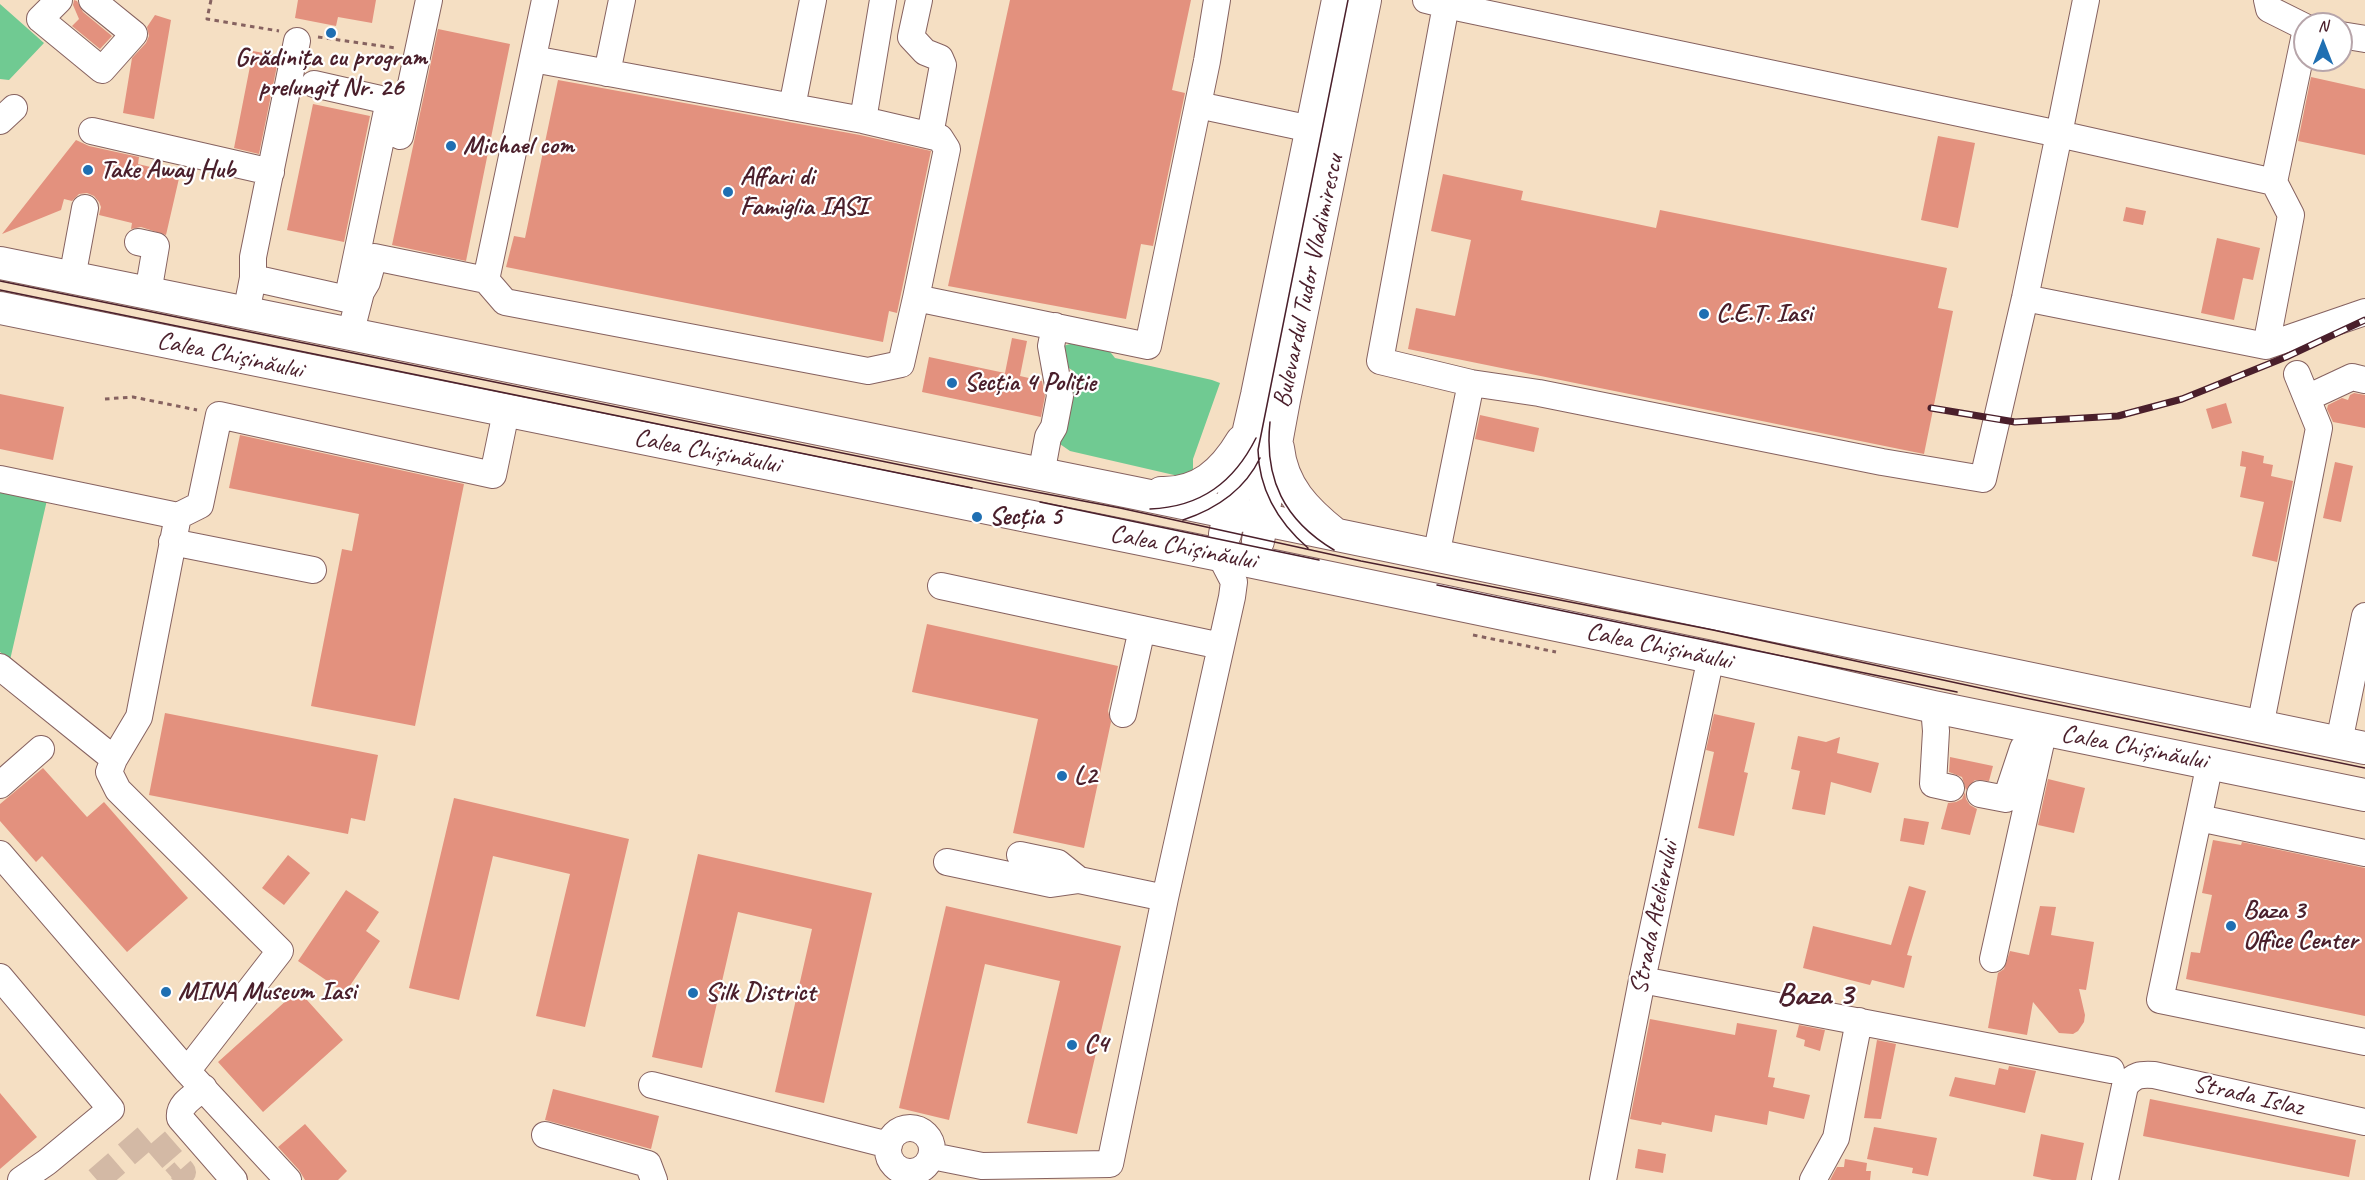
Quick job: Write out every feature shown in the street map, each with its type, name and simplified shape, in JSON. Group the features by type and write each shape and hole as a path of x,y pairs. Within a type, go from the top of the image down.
{"main road":[{"name":"Bulevardul Tudor Vladimirescu","path":"1325,132 1338,0"},
{"name":"Bulevardul Tudor Vladimirescu","path":"1236,566 1262,520 1263,433 1325,132 1365,0"},
{"name":"Calea Chișinăului","path":"0,263 1135,493 2352,745"},
{"name":"Calea Chișinăului","path":"0,308 1236,566 1711,657 1934,707 2365,795"},
{"name":"Bulevardul Tudor Vladimirescu","path":"1236,566 1229,513 1263,433"},
{"path":"1135,493 1178,494 1195,488 1210,479 1237,450 1263,433 1279,459 1300,504 1338,536"}],"street":[{"path":"59,0 40,19 102,70 134,34 92,0"},
{"path":"354,295 367,282 374,257 429,0"},
{"path":"486,280 545,0"},
{"path":"606,73 622,0"},
{"path":"792,107 813,0"},
{"path":"863,120 883,0"},
{"path":"919,0 911,37 925,51 940,58 943,65 930,135"},
{"path":"916,298 1148,346 1198,105 1217,0"},
{"path":"2086,0 2059,134 2025,298 1983,479 1882,462 1539,393 1471,383 1380,361 1440,2 2059,134 2274,182"},
{"path":"2267,0 2268,9 2293,21"},
{"path":"246,313 253,278 253,257 298,36"},
{"path":"374,257 486,280 506,302 868,371 901,364 947,149 940,138 863,120 533,59"},
{"path":"2266,346 2291,215 2274,182 2297,72"},
{"path":"314,84 389,101 345,334"},
{"path":"1198,105 1325,132"},
{"path":"92,131 271,172"},
{"path":"72,278 85,208"},
{"path":"138,242 156,246 148,293"},
{"path":"253,278 354,295"},
{"path":"2025,298 2266,346 2365,312"},
{"path":"1041,475 1048,437 1054,427 1060,396 1051,346 1055,326"},
{"path":"2260,727 2319,428 2297,374"},
{"path":"2307,398 2352,377 2365,380"},
{"path":"1436,556 1471,383"},
{"path":"0,479 178,516 200,505 219,415 493,475 507,412"},
{"path":"178,516 139,717 114,759 109,772 118,790 280,951 196,1080 179,1111 180,1118 234,1180"},
{"path":"172,542 313,570"},
{"path":"652,1085 889,1145 888,1156 891,1163 903,1171 917,1171 924,1168 932,1156 982,1166 1110,1164 1165,898 1221,646 1236,566"},
{"path":"941,585 1221,646"},
{"path":"2352,745 2365,616"},
{"path":"1123,714 1142,629"},
{"name":"Strada Atelierului","path":"1603,1180 1642,980 1711,657"},
{"path":"0,667 114,759"},
{"path":"1934,707 1936,731 1933,784 1951,788"},
{"path":"1980,794 2006,799 2023,748 2044,729"},
{"path":"1993,959 2044,729"},
{"path":"0,785 40,749"},
{"path":"2210,763 2160,1000 2365,1042"},
{"path":"2199,819 2365,853"},
{"path":"0,854 196,1080 288,1180"},
{"path":"1020,855 1058,863 1079,880"},
{"path":"947,862 1051,884 1079,880 1165,898"},
{"path":"0,976 111,1109 47,1162 21,1180"},
{"name":"Strada Islaz","path":"1642,980 2121,1074 2154,1075 2365,1122"},
{"path":"1813,1180 1836,1138 1859,1021"},
{"path":"2105,1180 2125,1086 2121,1074"},
{"path":"545,1135 648,1164 654,1180"}],"path":[{"path":"210,0 207,19 298,36 396,48 398,39"},
{"path":"105,399 133,397 219,415"}],"green space":[{"path":"0,4 44,43 9,80 0,79"},
{"path":"1081,341 1107,348 1115,358 1220,383 1193,459 1193,472 1187,478 1070,451 1057,442 1061,435 1072,370 1062,364 1063,346"},
{"path":"0,490 47,500 10,660 0,652"}],"building":[{"path":"74,0 83,12 112,36 100,49 72,26 79,19 73,5"},
{"path":"298,0 376,0 372,23 338,17 336,26 295,18"},
{"path":"1010,0 1191,0 1172,90 1185,93 1153,246 1141,244 1126,319 948,286"},
{"path":"155,15 171,20 154,119 123,113 132,58 146,43 149,36 147,27"},
{"name":"Michael com","path":"438,29 510,44 466,261 392,245"},
{"path":"253,51 279,56 259,154 234,148"},
{"path":"2311,77 2365,89 2365,155 2298,141"},
{"name":"Affari di Famiglia IASI","path":"558,80 860,135 931,151 897,313 889,311 883,342 506,267 514,236 525,238"},
{"path":"313,104 370,116 344,242 287,230"},
{"path":"1938,136 1975,143 1958,228 1921,220"},
{"path":"76,140 89,146 139,157 138,164 180,174 166,235 141,227 131,229 132,223 99,215 101,207 99,202 87,193 79,194 72,201 64,199 61,210 2,234"},
{"name":"C.E.T. Iasi","path":"1443,174 1523,191 1521,200 1656,228 1660,210 1947,268 1938,308 1953,311 1924,454 1408,349 1416,308 1455,316 1471,240 1431,231"},
{"path":"2126,207 2146,211 2143,225 2123,221"},
{"path":"2217,238 2260,248 2253,280 2243,278 2234,320 2201,313"},
{"path":"1012,338 1027,341 1020,376 1042,381 1045,396 1041,417 922,392 929,357 1005,373"},
{"path":"2354,393 2365,395 2365,428 2333,422 2327,409 2328,405 2342,398 2348,400"},
{"path":"0,394 64,407 53,460 0,449"},
{"path":"2226,403 2232,423 2212,429 2206,409"},
{"path":"1480,415 1539,428 1534,452 1475,439"},
{"path":"240,435 464,484 415,726 311,706 342,549 352,551 359,514 229,488"},
{"path":"2242,451 2264,456 2263,463 2273,465 2271,476 2293,481 2277,562 2252,556 2264,502 2240,497 2246,467 2240,466"},
{"path":"2335,462 2353,466 2341,522 2323,518"},
{"name":"L2","path":"927,624 1118,666 1108,711 1111,722 1084,848 1013,833 1038,719 912,692"},
{"path":"165,713 378,755 365,821 351,818 348,834 149,795"},
{"path":"1714,714 1755,723 1744,772 1748,773 1734,836 1698,828 1714,752 1706,750"},
{"path":"1798,736 1826,742 1840,737 1837,753 1879,763 1871,793 1831,782 1825,815 1792,809 1800,771 1791,769"},
{"path":"1950,757 1993,766 1989,781 1975,780 1966,790 1962,777 1949,772"},
{"path":"43,768 87,817 104,802 188,898 127,952 42,856 36,862 0,821 0,804"},
{"path":"2048,779 2085,788 2074,833 2038,825"},
{"path":"1965,792 1970,805 1977,809 1970,835 1941,829 1948,803 1962,799"},
{"path":"454,798 629,839 585,1027 536,1016 570,874 493,856 459,1000 409,988"},
{"path":"1904,818 1929,822 1924,845 1900,841"},
{"name":"Baza 3 Office Center","path":"2213,840 2241,845 2242,842 2365,868 2365,1016 2186,979 2191,952 2200,953 2212,895 2202,893"},
{"name":"Silk District","path":"698,854 872,893 824,1103 775,1092 812,929 738,912 702,1068 652,1057"},
{"path":"288,855 310,873 284,905 262,888"},
{"path":"1909,886 1926,891 1907,955 1912,956 1904,988 1872,980 1870,985 1803,968 1813,926 1891,945"},
{"path":"346,890 379,912 366,931 380,941 345,993 298,961"},
{"name":"C4","path":"946,906 1121,946 1077,1134 1027,1123 1060,981 985,964 949,1120 899,1108"},
{"path":"2040,906 2056,907 2051,935 2094,942 2086,990 2079,989 2085,1015 2084,1022 2073,1034 2059,1033 2033,1002 2027,1035 1988,1028 1998,973 2004,969 2010,951 2029,955"},
{"path":"298,990 343,1040 263,1112 218,1062"},
{"path":"1650,1019 1735,1035 1737,1023 1777,1030 1768,1077 1775,1078 1773,1087 1810,1095 1804,1119 1769,1111 1767,1125 1715,1115 1712,1132 1662,1122 1661,1125 1630,1119"},
{"path":"1799,1025 1825,1030 1820,1051 1804,1046 1805,1040 1796,1037"},
{"path":"1877,1040 1896,1044 1881,1119 1864,1118"},
{"path":"2009,1066 2036,1071 2025,1113 1949,1096 1955,1077 1995,1085 1999,1068 2008,1070"},
{"path":"553,1089 659,1116 651,1149 545,1120"},
{"path":"0,1093 37,1137 0,1169"},
{"path":"2150,1099 2356,1140 2349,1177 2143,1136"},
{"path":"305,1124 347,1171 338,1180 305,1180 278,1147"},
{"path":"1874,1127 1937,1138 1928,1176 1912,1173 1913,1168 1867,1159"},
{"path":"2041,1134 2084,1143 2076,1180 2052,1180 2033,1176"},
{"path":"1638,1149 1666,1154 1663,1173 1635,1168"},
{"path":"1845,1159 1867,1163 1866,1171 1871,1171 1870,1180 1830,1180 1837,1167 1844,1167"}],"tunnel":[{"path":"97,1180 150,1134 183,1172 174,1180"}],"tram line":[{"path":"1308,548 1297,538 1272,504 1262,479 1258,450 1348,0"},
{"path":"0,281 1120,508 1361,561 1713,630 2365,768"},
{"path":"0,290 972,488"},
{"path":"1270,422 1270,462 1281,496 1302,525 1334,550"},
{"path":"1150,509 1185,503 1214,489 1237,467 1256,438"},
{"path":"1183,520 1207,510 1228,497 1246,480 1260,458"},
{"path":"1040,502 1319,560"},
{"path":"1437,585 1957,692"}],"railway":[{"path":"1931,408 2015,422 2118,416 2182,399 2286,357 2365,320"}],"place":[{"name":"Grădinița cu program prelungit Nr. 26","path":"331,33"},
{"name":"Michael com","path":"451,146"},
{"name":"Take Away Hub","path":"88,170"},
{"name":"Affari di Famiglia IASI","path":"728,192"},
{"name":"C.E.T. Iasi","path":"1704,314"},
{"name":"Secția 4 Poliție","path":"952,383"},
{"name":"Secția 5","path":"977,517"},
{"name":"L2","path":"1062,776"},
{"name":"Baza 3 Office Center","path":"2231,926"},
{"name":"MINA Museum Iasi","path":"166,992"},
{"name":"Silk District","path":"693,993"},
{"name":"C4","path":"1072,1045"}],"district":[{"name":"Baza 3","path":"1815,996"}]}
